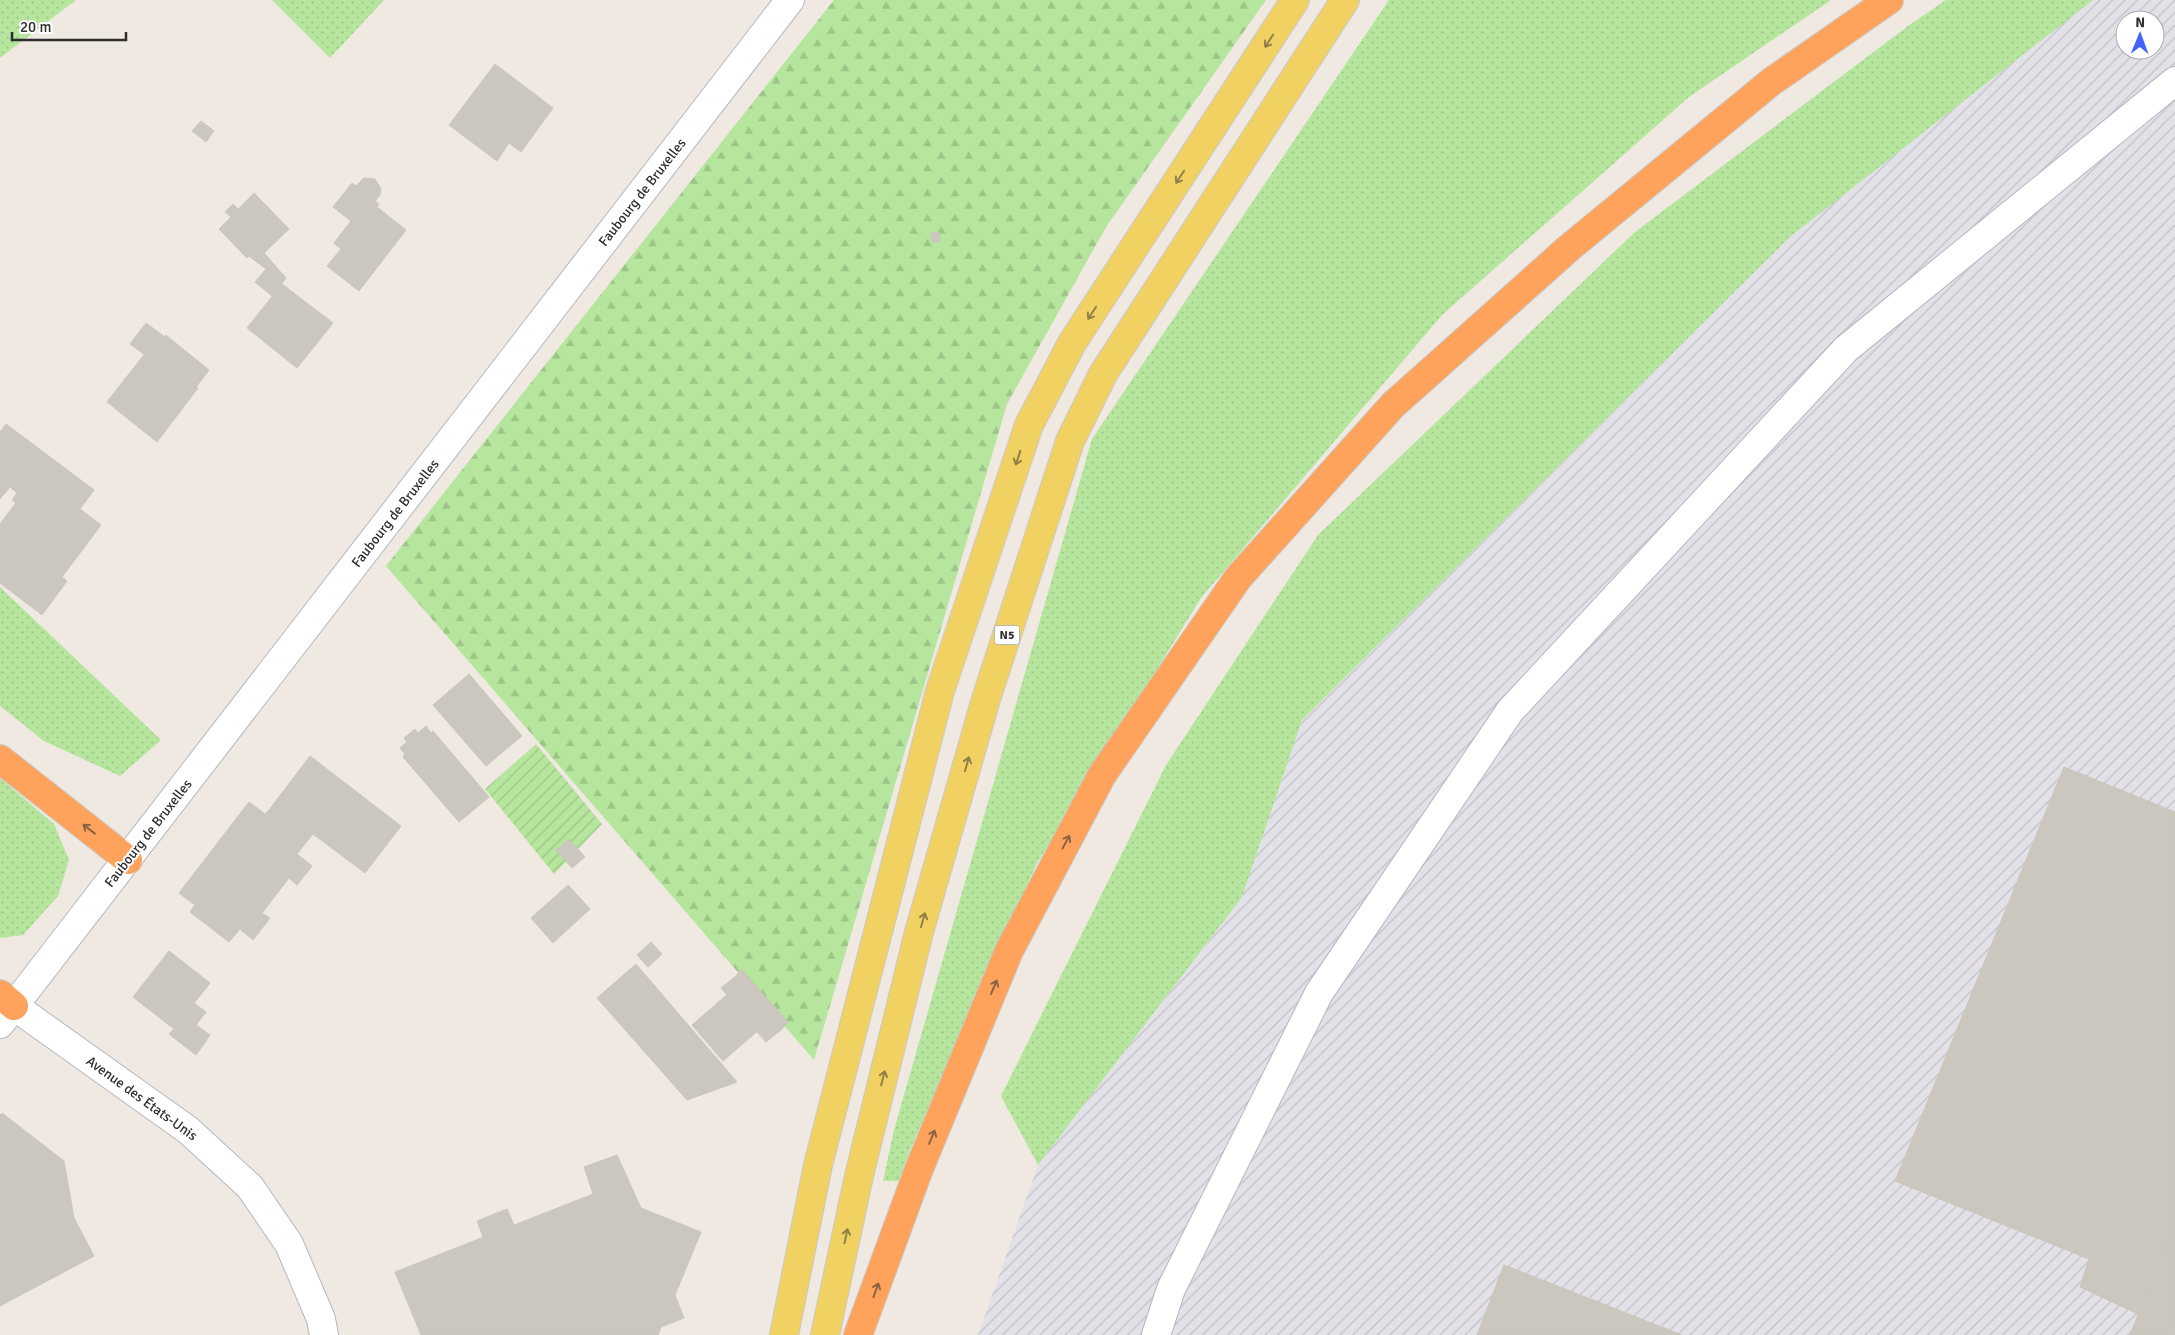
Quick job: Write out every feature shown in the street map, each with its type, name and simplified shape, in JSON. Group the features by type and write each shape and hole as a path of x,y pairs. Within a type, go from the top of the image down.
{"highway":[{"path":"858,1335 918,1169 1009,951 1102,775 1238,578 1393,406 1570,246 1771,82 1889,0"},
{"path":"0,759 128,860"}],"main road":[{"path":"784,1335 818,1165 940,691 1029,425 1072,343 1295,0"},
{"name":"N5","path":"825,1335 859,1176 920,932 986,698 1070,441 1103,374 1345,0"}],"street":[{"name":"Faubourg de Bruxelles","path":"5,1008 128,860 790,0"},
{"path":"1156,1335 1171,1289 1319,993 1510,712 1846,350 2175,81"},
{"name":"Avenue des États-Unis","path":"5,1008 188,1130 250,1187 289,1244 321,1319 324,1335"}],"shaded area":[{"path":"2087,0 2175,0 2175,1335 978,1335 1038,1165 1242,897 1302,720 1791,236"}],"green space":[{"path":"0,0 76,0 0,58"},
{"path":"272,0 384,0 330,58"},
{"path":"834,0 1266,0 1106,227 1007,404 814,1060 386,566"},
{"path":"1389,0 1831,0 1689,97 1442,315 1201,598 1036,865 910,1150 899,1181 883,1181 894,1130 1092,439"},
{"path":"1946,0 2093,0 1791,236 1302,720 1242,897 1038,1165 1001,1096 1166,765 1318,535 1635,232 1908,26"},
{"path":"0,587 161,740 120,776 44,741 0,706"},
{"path":"536,744 602,824 554,874 485,789"},
{"path":"0,778 54,824 69,860 58,896 23,935 0,938"}],"building":[{"path":"495,64 553,108 521,152 509,143 497,161 449,125"},
{"path":"201,121 214,131 206,142 192,131"},
{"path":"364,178 375,179 381,189 380,195 375,201 379,204 377,207 406,230 359,291 327,266 341,249 334,243 351,221 333,207 352,183 356,186"},
{"path":"254,193 289,229 264,253 231,217"},
{"path":"233,204 238,209 231,217 225,212"},
{"path":"231,217 258,246 247,258 219,229"},
{"path":"939,232 940,241 932,242 931,233"},
{"path":"258,246 286,278 272,296 255,282 266,269 249,256"},
{"path":"282,284 333,323 297,368 247,328"},
{"path":"146,323 165,337 166,335 168,337 153,356 147,351 145,355 130,344"},
{"path":"168,337 209,370 196,387 198,388 157,442 107,402 147,351 153,356"},
{"path":"6,424 94,490 80,509 38,477 17,493 10,487 0,499 0,432"},
{"path":"38,477 101,525 62,577 67,581 42,615 0,583 0,524 16,503 12,500 17,493"},
{"path":"469,674 522,736 486,766 433,705"},
{"path":"426,726 431,733 433,731 489,797 459,822 403,757 405,754 400,748 407,742 404,738 415,729 418,733"},
{"path":"310,756 401,826 365,873 313,834 308,840 269,810"},
{"path":"2064,767 2175,812 2175,1224 2138,1314 2080,1287 2089,1259 1895,1181"},
{"path":"249,802 265,814 269,810 308,840 297,854 312,866 297,885 289,878 262,913 270,918 253,940 240,929 229,942 190,912 195,905 179,893"},
{"path":"569,839 585,857 572,868 556,850"},
{"path":"568,885 590,909 553,943 531,918"},
{"path":"651,942 662,954 648,967 637,955"},
{"path":"169,951 210,983 174,1029 133,997"},
{"path":"636,964 737,1082 687,1100 597,998"},
{"path":"741,969 788,1022 782,1029 736,976"},
{"path":"736,976 782,1029 766,1042 757,1032 761,1028 730,992 727,995 721,988"},
{"path":"730,992 761,1028 723,1061 692,1025"},
{"path":"194,1003 206,1012 196,1025 210,1035 206,1041 181,1021"},
{"path":"181,1021 206,1041 196,1055 169,1034"},
{"path":"2,1113 64,1161 74,1218 94,1256 0,1306 0,1115"},
{"path":"617,1155 641,1208 701,1232 675,1295 684,1318 661,1327 658,1335 421,1335 395,1272 593,1194 584,1167"},
{"path":"507,1209 514,1225 483,1237 477,1221"},
{"path":"2175,1224 2175,1335 2130,1335"},
{"path":"1504,1265 1682,1335 1477,1335"}]}
